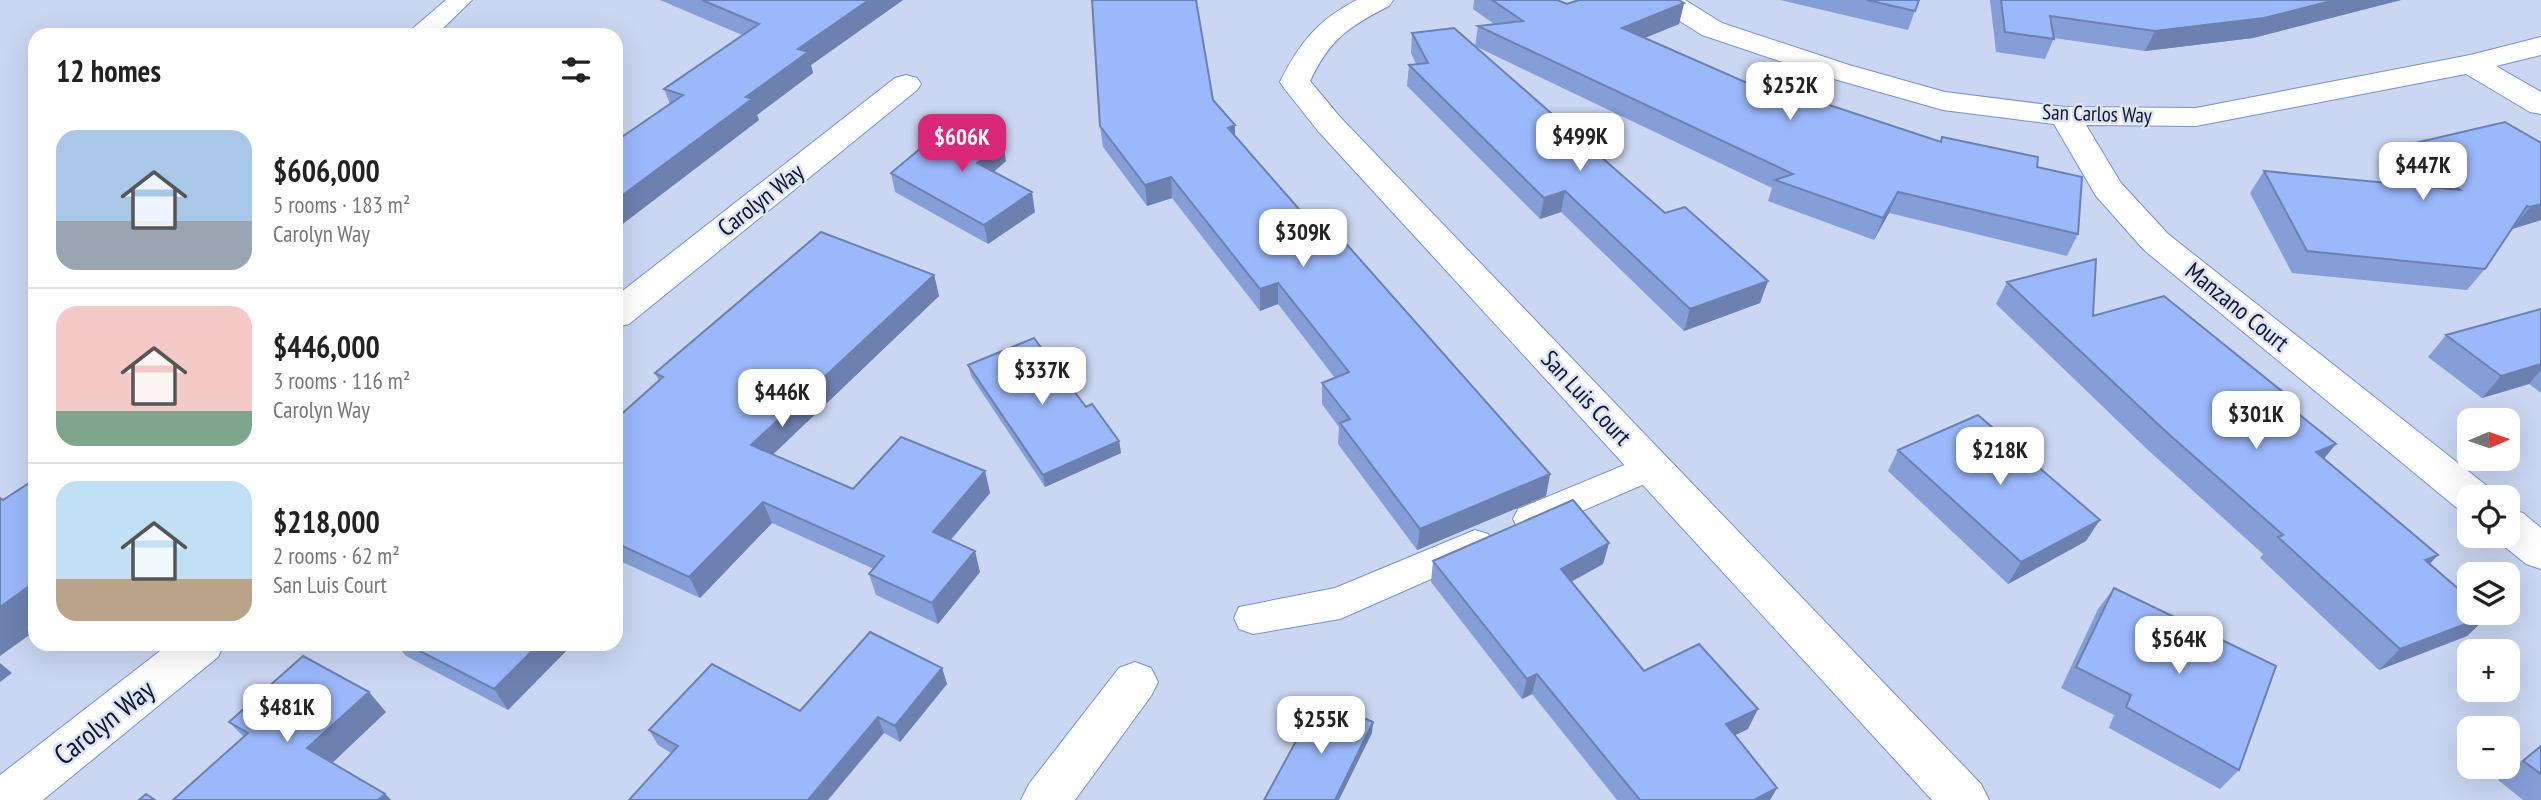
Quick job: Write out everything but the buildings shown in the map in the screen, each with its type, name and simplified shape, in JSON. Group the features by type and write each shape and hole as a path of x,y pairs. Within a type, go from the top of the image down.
{"street":[{"name":"San Luis Court","path":"1379,0 1336,21 1311,47 1295,82 1329,124 1964,800"},
{"name":"San Carlos Way","path":"1666,0 1712,29 1838,71 1943,101 2065,116 2196,117 2471,64 2541,47"},
{"path":"2471,64 2541,105"},
{"name":"Carolyn Way","path":"623,309 906,84"},
{"name":"Manzano Court","path":"2065,116 2108,189 2156,242 2457,485"},
{"path":"2520,535 2541,552"},
{"name":"Carolyn Way","path":"6,800 193,651"},
{"path":"1046,800 1135,682"}],"lane":[{"path":"430,28 460,0"},
{"path":"1253,618 1340,603 1651,467"}]}
